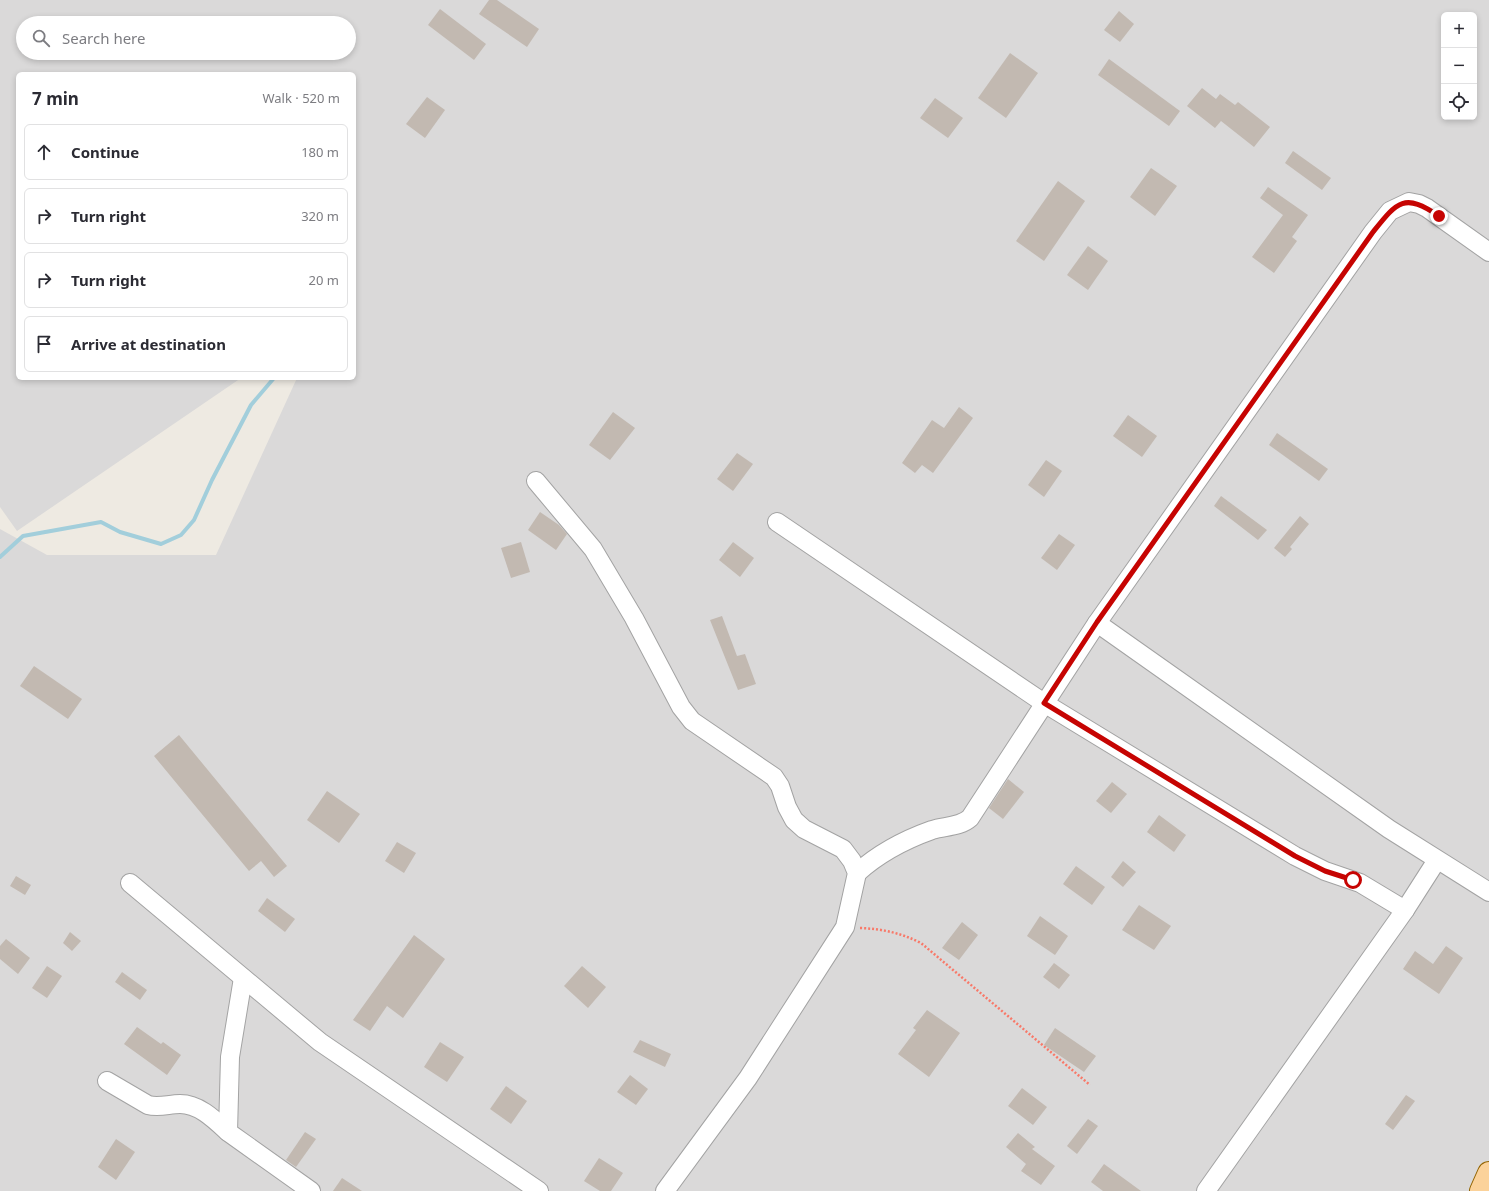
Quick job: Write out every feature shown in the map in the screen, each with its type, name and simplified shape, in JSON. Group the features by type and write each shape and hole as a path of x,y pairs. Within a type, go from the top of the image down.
{"main road":[{"path":"1481,1191 1489,1173"}],"street":[{"path":"857,873 874,858 894,846 932,830 960,824 970,818 1008,762 1044,703 1097,622 1373,232 1390,211 1410,202 1419,204 1439,216 1489,252"},
{"path":"536,481 593,549 634,618 681,707 692,721 774,777 780,786 787,807 794,820 804,830 843,849 852,861 857,873 845,927 748,1078 665,1191"},
{"path":"778,522 1044,703 1295,856 1325,871 1360,883 1405,910"},
{"path":"1097,622 1389,829 1489,892"},
{"path":"1206,1191 1405,910 1437,860"},
{"path":"130,883 320,1042 539,1191"},
{"path":"228,1132 230,1057 243,978"},
{"path":"107,1081 148,1105 155,1107 180,1104 191,1105 211,1117 228,1132 311,1191"}],"path":[{"path":"845,927 885,930 905,935 921,943 1090,1086"}],"shaded area":[{"path":"0,0 1489,0 1489,1191 0,1191 0,529 47,555 216,555 296,380 356,380 356,72 16,72 16,380 238,380 17,531 0,507"}],"building":[{"path":"489,0 497,0 539,29 527,47 479,14"},
{"path":"440,9 486,44 474,60 428,25"},
{"path":"1119,11 1134,24 1120,42 1104,30"},
{"path":"1010,53 1038,73 1006,118 978,98"},
{"path":"1109,59 1180,111 1169,126 1098,75"},
{"path":"1202,88 1216,99 1220,94 1235,105 1238,102 1270,127 1254,147 1221,121 1215,128 1187,106"},
{"path":"427,97 445,110 425,138 406,124"},
{"path":"935,98 963,118 948,138 920,118"},
{"path":"1293,151 1331,178 1322,190 1285,163"},
{"path":"1151,168 1177,186 1155,216 1130,197"},
{"path":"1058,181 1085,201 1044,261 1016,241"},
{"path":"1268,187 1308,215 1292,237 1297,241 1274,273 1252,257 1283,215 1260,198"},
{"path":"1088,246 1108,261 1088,290 1067,275"},
{"path":"959,407 973,418 933,473 922,465 915,473 902,463 932,420 944,428"},
{"path":"613,412 635,428 610,460 589,445"},
{"path":"1128,415 1157,436 1142,457 1113,436"},
{"path":"1277,433 1328,469 1319,481 1269,445"},
{"path":"737,453 753,464 733,491 717,479"},
{"path":"1046,460 1062,471 1044,497 1028,485"},
{"path":"1221,496 1267,530 1258,540 1214,506"},
{"path":"540,512 559,525 567,534 556,550 528,530"},
{"path":"1300,516 1309,524 1290,547 1292,549 1285,557 1274,548"},
{"path":"1059,534 1075,545 1057,570 1041,558"},
{"path":"521,542 530,572 511,578 501,548"},
{"path":"733,542 754,558 740,577 719,560"},
{"path":"722,616 737,656 745,654 756,684 738,690 710,620"},
{"path":"34,666 82,699 68,719 20,686"},
{"path":"179,735 287,866 274,877 261,861 249,871 154,756"},
{"path":"1008,779 1024,792 1003,819 989,808"},
{"path":"1112,782 1127,794 1111,813 1096,801"},
{"path":"327,791 360,814 339,843 307,820"},
{"path":"1159,815 1186,835 1174,852 1147,832"},
{"path":"397,842 416,853 404,873 385,861"},
{"path":"1123,861 1136,872 1123,887 1111,877"},
{"path":"1076,866 1105,887 1092,905 1063,884"},
{"path":"16,876 31,885 25,895 10,886"},
{"path":"267,898 295,919 285,932 258,911"},
{"path":"1139,905 1171,926 1154,950 1122,930"},
{"path":"1040,916 1068,936 1055,955 1027,936"},
{"path":"962,922 978,935 959,960 942,948"},
{"path":"70,932 81,941 72,951 63,943"},
{"path":"414,935 445,959 403,1018 387,1006 370,1031 353,1020"},
{"path":"6,939 30,958 18,974 0,959 0,946"},
{"path":"1446,946 1463,958 1439,994 1403,969 1415,951 1433,964"},
{"path":"1054,963 1070,975 1059,989 1043,977"},
{"path":"47,966 62,976 47,998 32,988"},
{"path":"582,966 606,987 588,1008 564,986"},
{"path":"122,972 147,990 140,1000 115,982"},
{"path":"927,1010 960,1033 929,1077 898,1054 916,1030 913,1028"},
{"path":"137,1027 161,1044 163,1042 181,1055 167,1075 124,1044"},
{"path":"1055,1028 1096,1056 1084,1072 1044,1045"},
{"path":"640,1040 671,1054 665,1067 633,1052"},
{"path":"440,1042 464,1057 447,1082 424,1067"},
{"path":"630,1075 648,1089 636,1105 617,1092"},
{"path":"506,1086 527,1101 511,1124 490,1109"},
{"path":"1022,1088 1047,1107 1033,1125 1008,1106"},
{"path":"1406,1095 1415,1101 1393,1130 1385,1124"},
{"path":"1088,1119 1098,1126 1077,1154 1067,1146"},
{"path":"305,1132 316,1139 296,1167 286,1160"},
{"path":"1018,1133 1035,1147 1032,1149 1055,1166 1041,1185 1021,1171 1026,1164 1006,1147"},
{"path":"116,1139 135,1152 116,1180 98,1167"},
{"path":"599,1158 623,1173 611,1191 600,1191 584,1181"},
{"path":"1104,1164 1141,1191 1103,1191 1091,1182"},
{"path":"342,1178 362,1191 333,1191"}],"waterway":[{"path":"0,557 23,536 101,522 120,532 161,544 181,535 194,520 212,480 251,405 272,380"}],"route":[{"path":"1353,880 1325,871 1295,856 1044,703 1097,622 1373,232 1390,211 1399,205 1410,202 1428,208 1439,216"}]}
